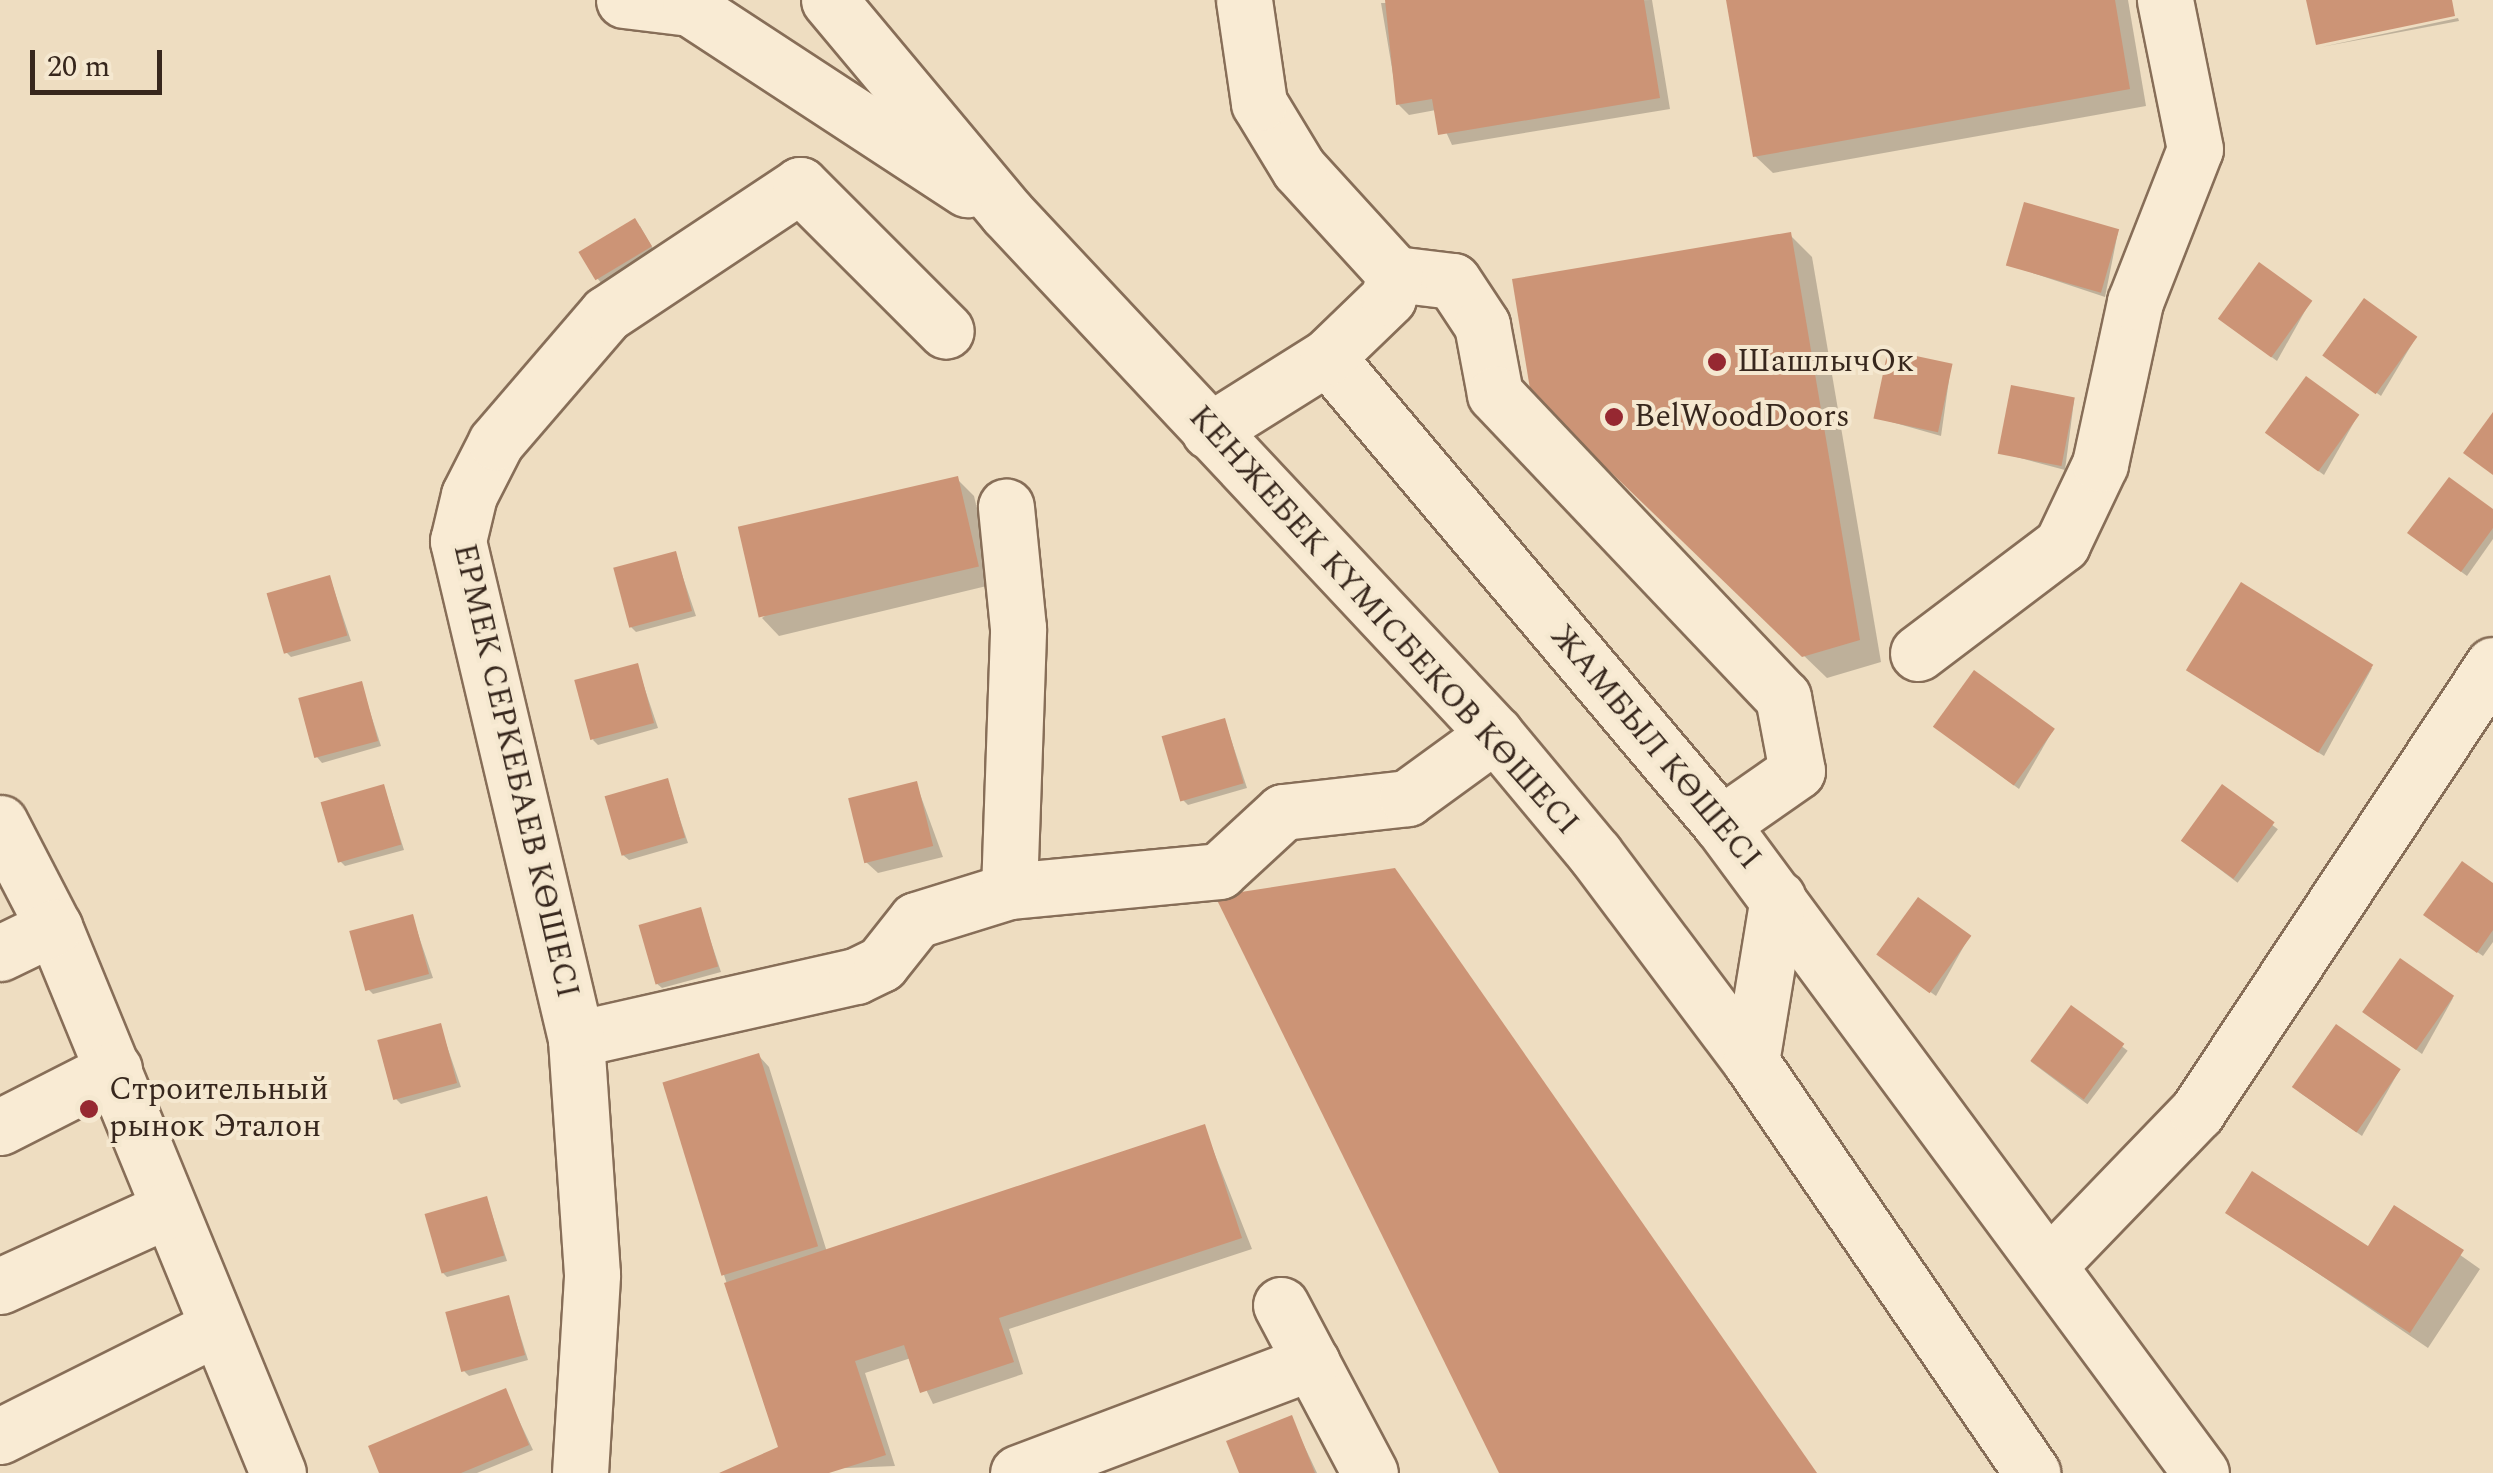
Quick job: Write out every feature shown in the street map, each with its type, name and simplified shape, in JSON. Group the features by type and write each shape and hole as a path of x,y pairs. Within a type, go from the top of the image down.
{"street":[{"path":"624,0 690,8 1007,213"},
{"name":"КЕНЖЕБЕК КҮМІСБЕКОВ КӨШЕСІ","path":"829,0 1007,213 1495,734 1751,1062 2032,1473"},
{"path":"1244,0 1259,104 1299,169 1394,274 1453,281 1482,325 1494,394 1783,697 1797,771 1721,824"},
{"path":"1918,653 2062,544 2100,464 2135,302 2196,149 2165,0"},
{"name":"ЕРМЕК СЕРКЕБАЕВ КӨШЕСІ","path":"580,1473 592,1274 576,1039 458,541 496,442 606,314 800,185 946,331"},
{"path":"1208,431 1327,356 1388,298 1394,274"},
{"name":"ЖАМБЫЛ КӨШЕСІ","path":"1327,356 1721,824 2051,1263 2202,1473"},
{"path":"1006,506 1018,628 1009,890"},
{"path":"2051,1263 2197,1112 2493,664"},
{"path":"576,1039 856,976 881,964 916,920 1009,890 1219,872 1284,812 1407,798 1495,734"},
{"path":"0,823 54,927 114,1069 265,1469"},
{"path":"1751,1062 1778,898"},
{"path":"0,953 54,927"},
{"path":"0,1127 114,1069"},
{"path":"0,1286 167,1210"},
{"path":"1281,1305 1370,1473"},
{"path":"0,1436 214,1329"},
{"path":"1018,1473 1312,1362"}],"building":[{"path":"1385,0 1644,0 1660,98 1438,135 1432,99 1396,105"},
{"path":"1726,0 2115,0 2130,89 1753,157"},
{"path":"2306,0 2452,0 2455,16 2316,45"},
{"path":"2024,202 2119,229 2101,293 2006,265"},
{"path":"635,218 652,246 595,280 578,252"},
{"path":"1791,232 1860,640 1802,657 1531,395 1512,279"},
{"path":"2259,262 2312,301 2271,357 2218,319"},
{"path":"2364,298 2417,337 2376,394 2322,355"},
{"path":"1888,350 1953,364 1938,432 1873,418"},
{"path":"2306,376 2359,415 2318,471 2265,433"},
{"path":"2011,385 2075,397 2061,466 1998,454"},
{"path":"2493,412 2493,475 2463,453"},
{"path":"958,476 979,567 759,617 738,527"},
{"path":"2449,477 2493,509 2493,528 2461,572 2407,533"},
{"path":"676,551 692,611 629,628 613,568"},
{"path":"330,575 347,636 284,654 267,593"},
{"path":"2241,582 2373,665 2318,753 2186,670"},
{"path":"638,663 654,723 590,740 574,680"},
{"path":"1974,670 2055,729 2014,785 1933,727"},
{"path":"362,681 378,741 314,758 298,698"},
{"path":"1225,718 1244,783 1180,802 1162,736"},
{"path":"668,778 685,838 622,856 605,796"},
{"path":"917,781 933,846 864,863 848,798"},
{"path":"384,784 401,845 338,863 321,802"},
{"path":"2222,784 2275,822 2233,879 2181,841"},
{"path":"2462,861 2493,883 2493,930 2477,953 2423,915"},
{"path":"1395,868 1817,1473 1499,1473 1215,896"},
{"path":"1918,897 1971,936 1930,993 1876,954"},
{"path":"701,907 718,967 656,985 639,925"},
{"path":"413,914 429,974 365,991 349,931"},
{"path":"2400,958 2454,996 2416,1050 2362,1012"},
{"path":"2071,1005 2124,1044 2084,1100 2030,1061"},
{"path":"441,1023 457,1083 393,1100 377,1040"},
{"path":"2336,1024 2401,1069 2357,1132 2292,1087"},
{"path":"759,1053 818,1246 721,1276 662,1083"},
{"path":"1205,1124 1242,1238 999,1318 1014,1362 920,1393 904,1345 855,1361 886,1455 829,1473 719,1473 778,1447 724,1283"},
{"path":"2252,1171 2368,1246 2394,1205 2464,1250 2410,1333 2225,1213"},
{"path":"487,1196 504,1256 442,1274 425,1214"},
{"path":"509,1295 525,1355 461,1372 445,1312"},
{"path":"506,1388 529,1445 461,1473 379,1473 368,1446"},
{"path":"1292,1415 1315,1473 1239,1473 1226,1441"}],"place":[{"name":"ШашлычОк","path":"1717,362"},
{"name":"BelWoodDoors","path":"1614,417"},
{"name":"Строительный рынок Эталон","path":"89,1109"}]}
